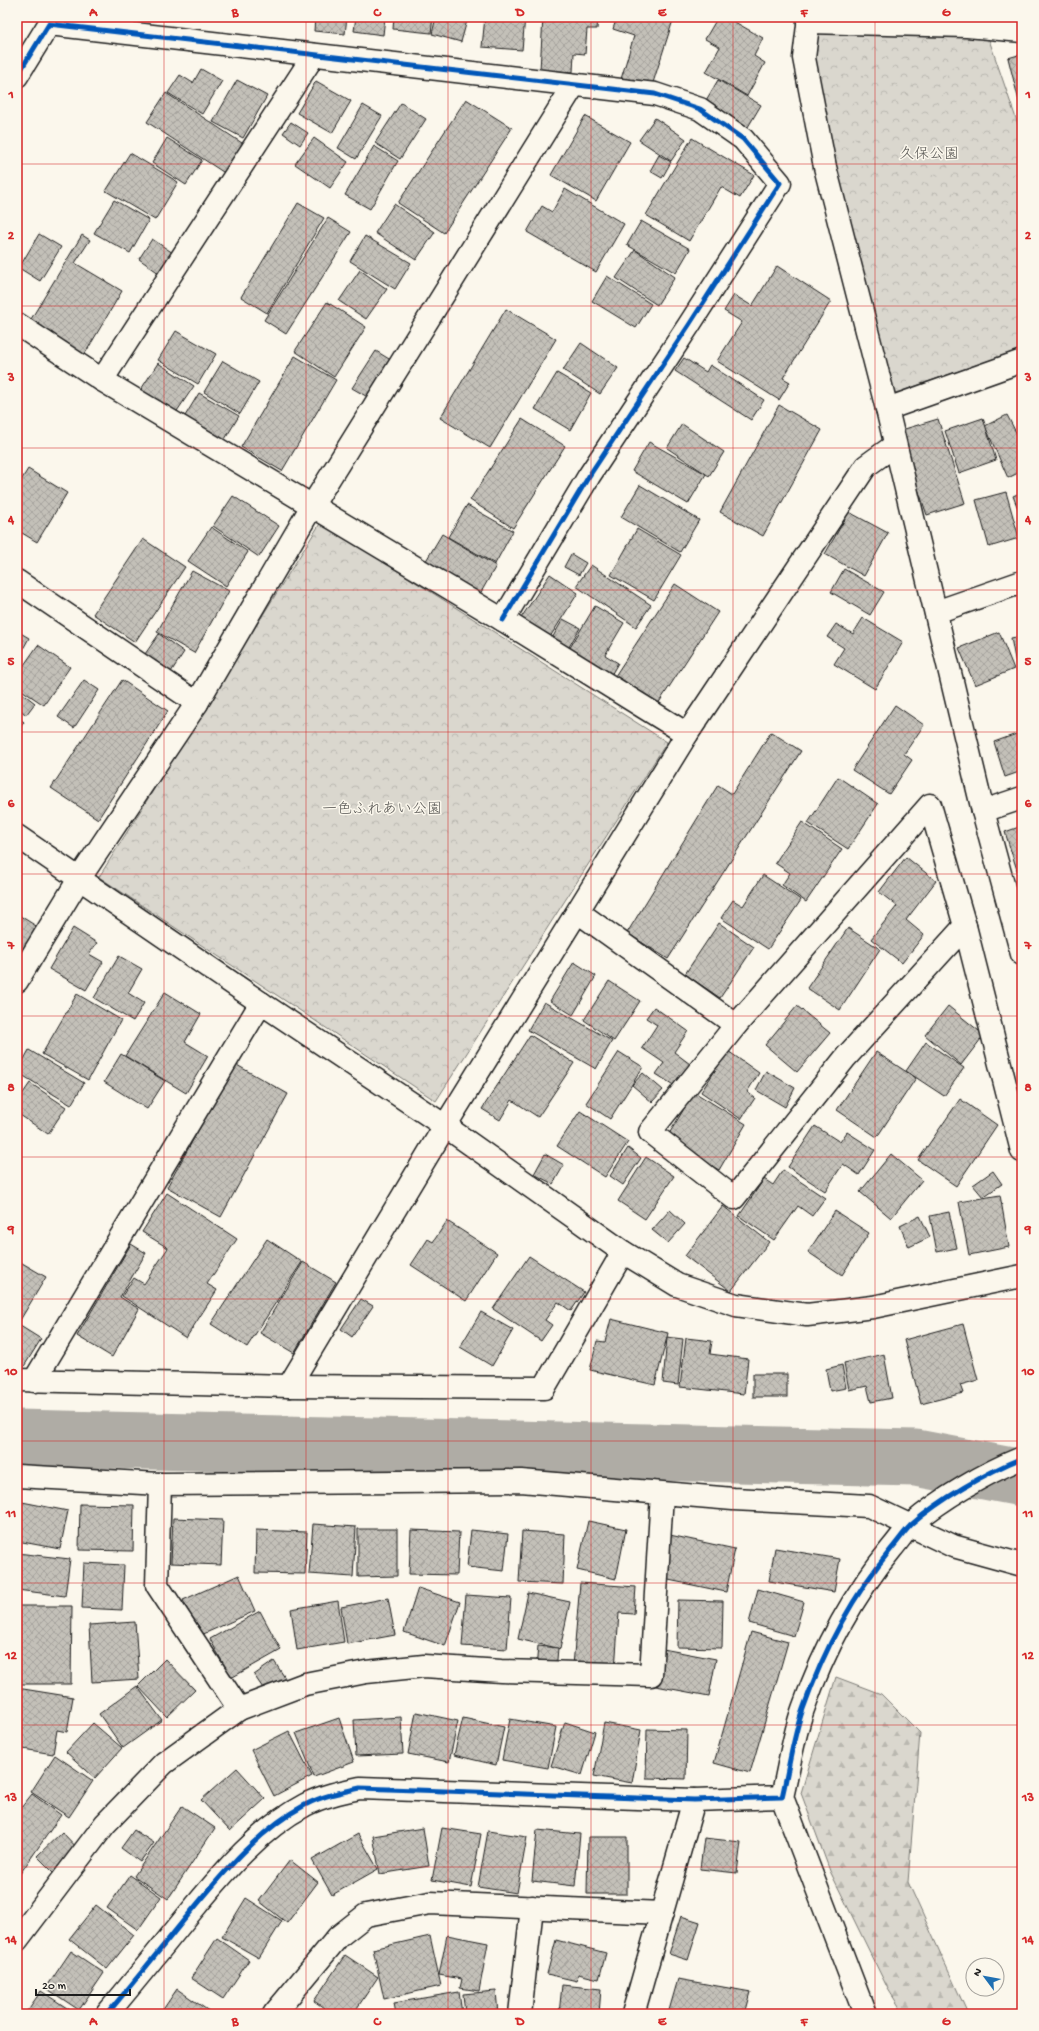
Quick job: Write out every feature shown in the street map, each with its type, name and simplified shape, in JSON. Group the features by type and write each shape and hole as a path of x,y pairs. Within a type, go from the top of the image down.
{"street":[{"path":"1022,30 967,26 808,20 804,58 825,166 936,612 983,811 1022,954"},
{"path":"17,76 49,24 655,94 700,109 743,139 780,183 689,325 588,476 503,620"},
{"path":"102,380 314,55"},
{"path":"17,981 79,879 197,703 312,506 574,85"},
{"path":"17,324 102,380 503,620 687,734"},
{"path":"886,409 1022,361"},
{"path":"289,1386 445,1126 687,734 866,466 895,445"},
{"path":"17,581 197,703"},
{"path":"936,612 1022,582"},
{"path":"983,811 1022,798"},
{"path":"965,926 846,1057 734,1198 650,1132 736,1025 930,805 965,926 1022,1151"},
{"path":"17,836 261,1003 445,1126 623,1252 677,1285 736,1305 807,1314 873,1307 1022,1276"},
{"path":"578,912 736,1025"},
{"path":"25,1380 261,1003"},
{"path":"25,1380 289,1386 544,1388 623,1252"},
{"path":"864,2014 782,1797 802,1710 821,1664 842,1622 879,1564 910,1526 952,1496 1016,1461"},
{"path":"17,1476 160,1484 521,1481 662,1494 869,1506 953,1546 1022,1565"},
{"path":"160,1484 157,1585 239,1709"},
{"path":"17,1940 105,1824 164,1763 239,1709 305,1684 366,1672 424,1666 501,1671 652,1675 662,1494"},
{"path":"107,2014 207,1892 253,1844 279,1822 305,1805 333,1794 360,1788 694,1800 782,1797"},
{"path":"633,2014 694,1800"},
{"path":"274,2014 338,1937 366,1915 430,1903 662,1913"},
{"path":"520,2014 532,1907"}],"green space":[{"name":"久保公園","path":"816,17 986,31 1022,136 1022,349 893,394 814,75"},
{"name":"一色ふれあい公園","path":"321,522 667,742 436,1101 99,877"},
{"path":"836,1677 881,1694 920,1733 908,1882 968,2014 904,2014 888,1989 830,1871 801,1793"}],"building":[{"path":"315,17 347,17 345,34 314,31"},
{"path":"356,17 385,17 383,35 354,31"},
{"path":"394,17 433,17 431,33 393,29"},
{"path":"436,17 468,17 461,42 432,34"},
{"path":"485,17 525,17 522,50 482,47"},
{"path":"543,17 598,17 597,29 587,29 585,54 574,53 573,72 540,70"},
{"path":"617,17 674,17 651,89 621,79 634,36 613,29"},
{"path":"718,17 726,17 763,38 754,56 765,63 747,96 706,72 720,47 705,39"},
{"path":"1022,54 1022,113 1008,58"},
{"path":"201,69 222,81 202,114 168,93 180,75 193,83"},
{"path":"237,80 267,96 243,138 213,122"},
{"path":"718,80 761,105 745,132 702,107"},
{"path":"316,81 351,101 332,133 297,113"},
{"path":"166,93 245,145 226,174 147,122"},
{"path":"466,99 512,128 444,233 398,203"},
{"path":"401,103 426,119 400,159 375,143"},
{"path":"363,105 382,116 356,159 338,148"},
{"path":"585,116 630,142 596,201 551,175"},
{"path":"655,118 686,139 671,161 639,140"},
{"path":"291,122 308,133 300,145 283,133"},
{"path":"167,138 202,160 186,185 152,163"},
{"path":"314,138 348,162 330,188 295,164"},
{"path":"692,138 754,175 740,198 721,187 689,241 646,215"},
{"path":"374,146 398,161 370,209 345,195"},
{"path":"130,153 178,182 155,220 106,191"},
{"path":"659,155 671,162 662,178 650,171"},
{"path":"565,189 624,224 596,272 527,232 542,206 552,212"},
{"path":"114,200 149,220 130,253 94,233"},
{"path":"298,203 324,218 267,313 241,297"},
{"path":"394,204 435,232 416,260 375,233"},
{"path":"328,218 351,232 286,334 264,320"},
{"path":"641,221 690,249 676,273 627,245"},
{"path":"39,234 61,247 40,281 19,268"},
{"path":"82,235 90,240 75,263 122,291 83,357 28,324"},
{"path":"365,236 411,263 395,289 350,261"},
{"path":"152,239 176,255 163,276 139,259"},
{"path":"635,250 675,277 657,305 616,278"},
{"path":"777,266 831,301 783,378 790,382 779,400 717,361 742,322 724,311 734,295 752,306"},
{"path":"360,270 387,289 366,319 339,301"},
{"path":"607,276 651,304 636,328 592,301"},
{"path":"327,302 366,327 334,377 295,351"},
{"path":"506,309 556,339 490,448 440,418"},
{"path":"176,331 216,354 198,384 158,360"},
{"path":"581,343 618,368 600,394 563,370"},
{"path":"376,351 394,362 371,399 352,388"},
{"path":"295,356 336,380 282,471 241,447"},
{"path":"684,358 706,372 710,365 764,400 751,420 675,371"},
{"path":"223,361 259,382 240,414 204,392"},
{"path":"158,363 194,386 173,417 138,394"},
{"path":"557,373 591,393 570,430 535,409"},
{"path":"199,393 239,416 222,444 182,421"},
{"path":"779,405 822,430 763,536 720,512"},
{"path":"1007,415 1022,444 1022,471 1008,478 985,426"},
{"path":"983,418 996,460 959,473 945,431"},
{"path":"522,419 565,446 513,528 470,500"},
{"path":"938,419 965,503 927,515 898,431"},
{"path":"682,424 724,452 709,476 667,448"},
{"path":"649,442 706,474 688,504 632,471"},
{"path":"28,469 67,493 37,542 17,530 17,487"},
{"path":"640,485 699,520 680,552 621,517"},
{"path":"1006,492 1019,538 989,547 976,500"},
{"path":"1022,492 1022,519 1013,496"},
{"path":"233,496 279,526 259,557 213,526"},
{"path":"467,505 513,531 495,564 448,537"},
{"path":"849,512 888,533 864,576 825,554"},
{"path":"211,527 248,552 226,586 188,561"},
{"path":"637,529 681,555 654,600 611,575"},
{"path":"442,534 496,566 476,601 421,569"},
{"path":"143,539 185,567 135,642 93,614"},
{"path":"571,554 586,563 579,575 564,567"},
{"path":"591,565 651,605 636,627 576,586"},
{"path":"844,569 884,592 870,615 831,592"},
{"path":"192,571 229,591 194,653 157,632"},
{"path":"550,574 578,593 548,640 519,621"},
{"path":"675,584 718,612 658,704 615,676"},
{"path":"595,606 624,623 605,655 618,663 607,682 565,656"},
{"path":"863,618 903,642 875,689 834,664 844,648 827,637 836,624 853,634"},
{"path":"563,619 580,628 566,652 550,642"},
{"path":"17,631 29,638 17,660"},
{"path":"999,632 1014,669 975,685 959,648"},
{"path":"159,634 184,652 171,672 145,654"},
{"path":"1022,636 1022,674 1018,675 1011,638"},
{"path":"38,645 70,667 44,705 17,687 17,675"},
{"path":"84,680 99,690 74,728 58,717"},
{"path":"122,680 168,711 98,819 51,788"},
{"path":"22,693 35,703 26,715 17,707 17,699"},
{"path":"895,705 924,725 904,754 912,760 889,794 852,770"},
{"path":"17,717 24,722 17,732"},
{"path":"771,732 801,751 668,959 627,933 718,785 732,794"},
{"path":"1022,732 1022,771 1005,777 994,742"},
{"path":"838,777 878,804 848,849 808,823"},
{"path":"802,822 842,849 806,902 782,885 790,873 775,863"},
{"path":"1022,826 1022,886 1005,832"},
{"path":"906,857 936,881 906,920 924,935 902,963 871,939 897,906 879,892"},
{"path":"763,875 801,900 768,949 721,918 733,900 743,906"},
{"path":"17,914 41,929 17,965"},
{"path":"719,923 754,947 720,998 685,974"},
{"path":"73,928 97,943 89,954 103,962 86,990 49,969"},
{"path":"848,928 880,949 840,1010 807,988"},
{"path":"119,956 142,969 128,993 144,1003 133,1021 94,998"},
{"path":"574,962 596,976 573,1015 550,1001"},
{"path":"609,981 640,1001 614,1041 584,1020"},
{"path":"165,992 201,1014 185,1042 208,1056 186,1093 125,1056"},
{"path":"77,994 121,1020 88,1080 42,1054"},
{"path":"544,1002 612,1041 596,1069 528,1030"},
{"path":"797,1006 830,1033 797,1072 765,1045"},
{"path":"948,1006 984,1035 961,1065 925,1035"},
{"path":"654,1007 688,1031 674,1052 690,1064 675,1086 656,1074 664,1063 642,1048 657,1025 646,1018"},
{"path":"530,1035 574,1063 538,1117 512,1100 500,1120 482,1109"},
{"path":"926,1042 964,1068 944,1096 906,1071"},
{"path":"29,1050 84,1083 71,1105 17,1072"},
{"path":"728,1051 759,1073 747,1092 755,1098 741,1119 701,1092"},
{"path":"619,1052 643,1067 610,1119 586,1103"},
{"path":"876,1052 916,1078 877,1137 837,1110"},
{"path":"121,1054 165,1081 147,1109 104,1082"},
{"path":"235,1064 288,1094 221,1217 167,1187"},
{"path":"766,1071 795,1088 785,1107 756,1090"},
{"path":"643,1073 663,1090 652,1102 632,1085"},
{"path":"30,1083 66,1107 48,1134 17,1113 17,1102"},
{"path":"694,1092 746,1124 719,1170 666,1139"},
{"path":"960,1099 997,1125 956,1186 918,1160"},
{"path":"580,1111 628,1142 605,1177 557,1146"},
{"path":"815,1126 840,1142 847,1132 875,1150 859,1175 843,1164 825,1191 788,1167"},
{"path":"628,1148 641,1158 623,1185 610,1176"},
{"path":"545,1154 564,1165 553,1184 534,1174"},
{"path":"891,1154 922,1180 891,1218 860,1192"},
{"path":"646,1157 674,1176 645,1219 618,1201"},
{"path":"783,1170 825,1198 812,1216 798,1206 774,1240 739,1216 764,1179 773,1185"},
{"path":"993,1171 1002,1184 983,1197 973,1185"},
{"path":"167,1193 237,1239 207,1284 217,1290 186,1338 122,1296 134,1278 144,1284 168,1248 142,1232"},
{"path":"1000,1195 1009,1247 969,1255 959,1202"},
{"path":"723,1206 769,1242 731,1291 685,1256"},
{"path":"670,1210 685,1224 668,1243 652,1230"},
{"path":"835,1211 869,1233 842,1275 808,1252"},
{"path":"949,1212 957,1248 937,1252 930,1216"},
{"path":"920,1216 930,1237 909,1247 900,1226"},
{"path":"447,1221 497,1253 466,1301 411,1265 428,1239 433,1242"},
{"path":"267,1239 302,1262 247,1347 211,1324"},
{"path":"131,1244 146,1253 120,1297 139,1309 112,1357 77,1336"},
{"path":"529,1256 584,1292 571,1311 558,1302 545,1320 552,1325 541,1341 493,1309"},
{"path":"17,1260 46,1277 19,1322 17,1321"},
{"path":"303,1262 336,1282 294,1353 260,1333"},
{"path":"361,1299 373,1306 352,1337 341,1329"},
{"path":"481,1312 513,1330 492,1366 460,1347"},
{"path":"611,1319 668,1333 655,1385 590,1370 597,1341 605,1342"},
{"path":"17,1324 41,1339 23,1368 17,1365"},
{"path":"963,1324 978,1380 960,1385 963,1393 921,1404 904,1340"},
{"path":"667,1337 683,1339 678,1385 663,1383"},
{"path":"686,1338 712,1341 710,1354 748,1359 744,1394 680,1387"},
{"path":"884,1354 892,1398 871,1402 867,1386 849,1390 844,1363"},
{"path":"842,1365 846,1388 830,1391 826,1369"},
{"path":"753,1374 787,1374 787,1397 753,1397"},
{"path":"17,1501 68,1511 60,1549 17,1541"},
{"path":"80,1504 134,1505 133,1551 79,1550"},
{"path":"173,1518 223,1520 221,1565 171,1563"},
{"path":"588,1521 626,1529 616,1579 577,1570"},
{"path":"313,1524 356,1527 353,1577 309,1574"},
{"path":"358,1529 397,1529 397,1576 358,1577"},
{"path":"256,1530 307,1532 305,1574 255,1573"},
{"path":"411,1530 459,1532 457,1575 409,1574"},
{"path":"471,1530 508,1534 504,1571 467,1567"},
{"path":"522,1531 565,1534 563,1584 519,1582"},
{"path":"665,1534 735,1549 726,1592 659,1578"},
{"path":"775,1548 840,1559 834,1592 769,1581"},
{"path":"17,1553 70,1559 65,1596 17,1590"},
{"path":"84,1563 124,1565 122,1610 82,1608"},
{"path":"239,1575 255,1611 199,1636 183,1600"},
{"path":"580,1583 636,1587 634,1614 619,1613 615,1669 573,1666"},
{"path":"418,1588 460,1602 445,1646 404,1632"},
{"path":"758,1589 804,1602 794,1636 749,1623"},
{"path":"528,1593 570,1602 560,1649 518,1639"},
{"path":"466,1595 511,1598 507,1649 462,1646"},
{"path":"388,1598 395,1635 347,1644 341,1607"},
{"path":"678,1600 723,1601 722,1648 677,1647"},
{"path":"338,1601 344,1642 297,1650 291,1609"},
{"path":"17,1606 72,1606 71,1684 17,1684"},
{"path":"260,1611 281,1650 231,1678 210,1639"},
{"path":"135,1622 139,1679 92,1682 89,1625"},
{"path":"751,1632 788,1642 750,1773 714,1763"},
{"path":"538,1646 558,1648 556,1671 536,1669"},
{"path":"663,1649 716,1659 709,1696 656,1686"},
{"path":"165,1659 195,1690 167,1717 138,1686"},
{"path":"274,1661 289,1684 269,1697 254,1675"},
{"path":"137,1686 162,1720 123,1748 99,1714"},
{"path":"17,1688 73,1697 67,1732 57,1730 53,1754 17,1748"},
{"path":"416,1712 458,1721 449,1762 408,1754"},
{"path":"401,1717 403,1754 356,1756 354,1720"},
{"path":"339,1718 354,1762 314,1777 296,1733"},
{"path":"463,1718 504,1727 496,1765 454,1755"},
{"path":"510,1719 556,1727 548,1768 502,1760"},
{"path":"565,1722 595,1732 582,1775 551,1766"},
{"path":"93,1723 122,1748 95,1778 66,1752"},
{"path":"604,1723 641,1730 632,1783 594,1776"},
{"path":"647,1729 687,1730 686,1779 646,1778"},
{"path":"289,1731 312,1776 274,1796 251,1750"},
{"path":"55,1755 93,1781 69,1817 31,1792"},
{"path":"237,1768 265,1799 230,1831 201,1800"},
{"path":"32,1794 61,1815 17,1878 17,1813"},
{"path":"182,1806 215,1828 168,1899 134,1876"},
{"path":"423,1828 429,1866 380,1874 373,1836"},
{"path":"442,1828 481,1834 471,1887 432,1880"},
{"path":"134,1830 154,1843 140,1862 121,1848"},
{"path":"537,1830 580,1834 575,1886 532,1881"},
{"path":"488,1831 527,1837 517,1893 478,1887"},
{"path":"62,1832 80,1851 56,1875 37,1856"},
{"path":"358,1834 378,1869 332,1895 312,1860"},
{"path":"588,1837 627,1837 627,1894 587,1894"},
{"path":"704,1838 741,1842 737,1873 700,1869"},
{"path":"290,1860 318,1882 287,1923 259,1901"},
{"path":"130,1875 161,1897 138,1930 107,1908"},
{"path":"246,1898 282,1921 259,1958 222,1937"},
{"path":"96,1905 134,1935 107,1969 69,1939"},
{"path":"681,1916 700,1922 688,1960 669,1954"},
{"path":"447,1935 488,1943 479,1991 460,1988 462,1979 439,1975"},
{"path":"430,1936 441,1986 384,1999 373,1949"},
{"path":"217,1938 249,1960 223,1999 191,1978"},
{"path":"556,1940 606,1953 599,1979 578,1974 577,1981 547,1974"},
{"path":"71,1951 104,1973 79,2010 46,1988"},
{"path":"345,1955 378,1977 353,2014 320,2014 324,2008 314,2001"},
{"path":"678,1979 751,1992 745,2014 668,2014"},
{"path":"562,1985 601,1989 599,2014 559,2014"},
{"path":"177,1989 213,2014 160,2014"},
{"path":"41,1991 70,2010 68,2014 25,2014"},
{"path":"496,1991 498,2014 465,2014 463,1994"},
{"path":"459,1992 462,2014 396,2014 394,2003"}],"waterway":[{"path":"17,1438 916,1458 1022,1478"}],"cycle path":[{"path":"17,76 49,24 655,94 700,109 743,139 780,183 689,325 589,476 503,620"},
{"path":"107,2014 197,1904 239,1856 270,1828 287,1816 305,1805 325,1797 360,1788 694,1800 782,1797 796,1730 811,1688 840,1625 864,1585 908,1528 922,1516 964,1487 1022,1458"}]}
